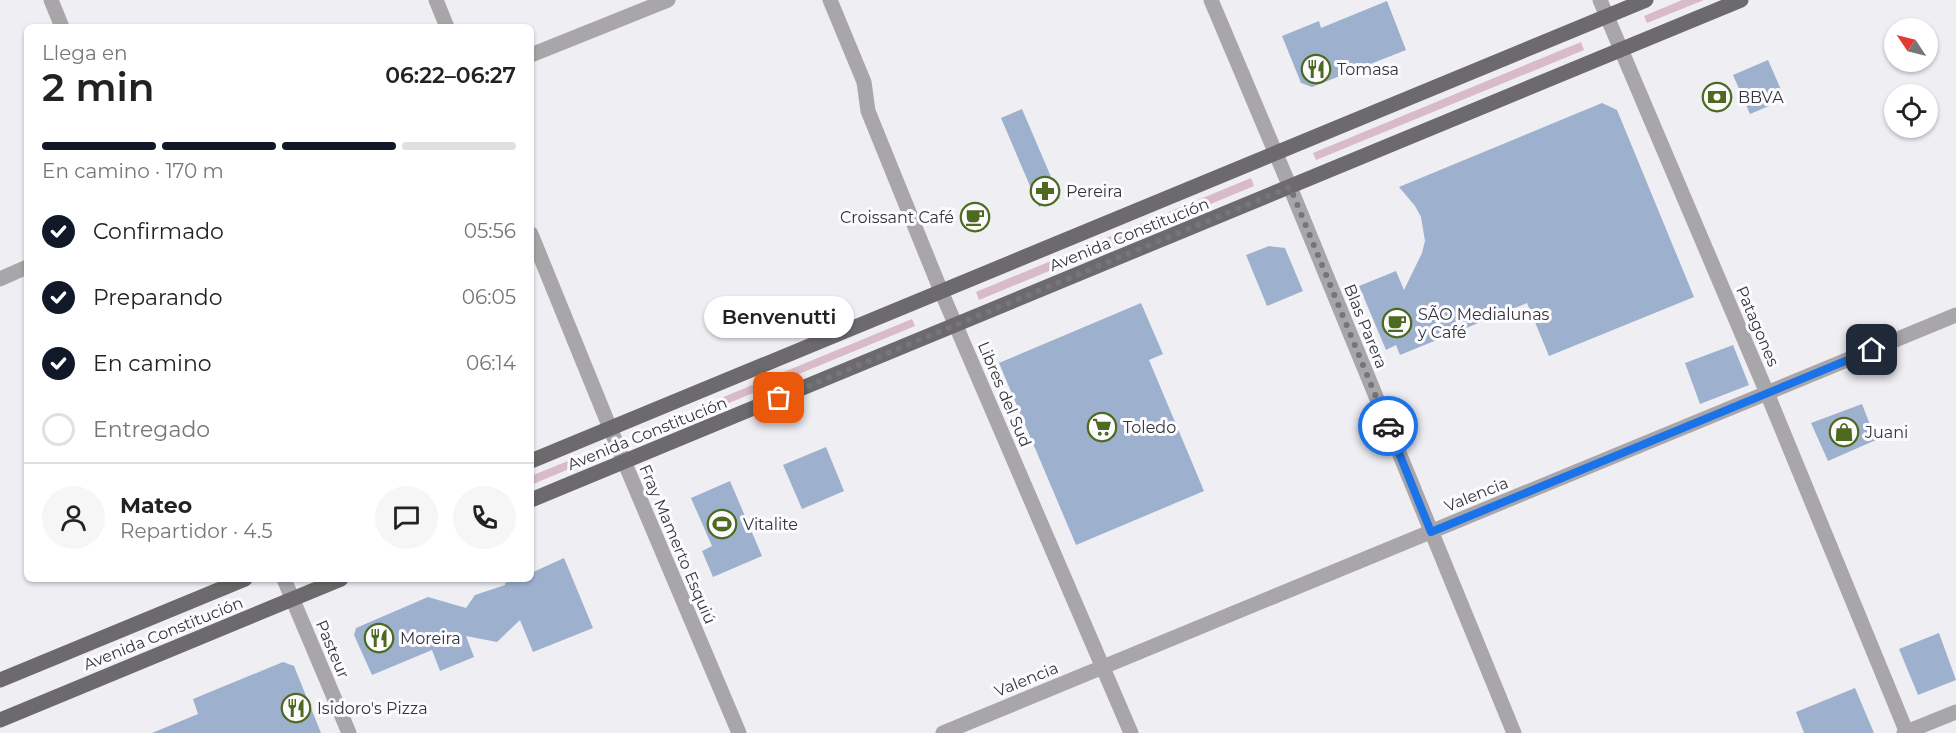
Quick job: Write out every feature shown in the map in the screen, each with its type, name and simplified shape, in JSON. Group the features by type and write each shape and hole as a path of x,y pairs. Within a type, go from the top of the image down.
{"main road":[{"name":"Avenida Constitución","path":"534,460 1646,0"},
{"name":"Avenida Constitución","path":"534,499 1741,0"},
{"name":"Avenida Constitución","path":"0,680 238,582"},
{"name":"Avenida Constitución","path":"0,720 334,582"}],"street":[{"path":"51,0 61,24"},
{"path":"436,0 446,24"},
{"path":"534,54 668,0"},
{"name":"Libres del Sud","path":"830,0 864,82 868,111 941,291 1131,733"},
{"name":"Blas Parera","path":"1211,0 1514,733"},
{"name":"Patagones","path":"1600,0 1767,393 1906,733"},
{"name":"Fray Mamerto Esquiú","path":"534,241 624,462 739,733"},
{"path":"0,279 24,268"},
{"name":"Valencia","path":"942,733 1956,315"},
{"name":"Pasteur","path":"285,582 349,733"},
{"path":"1906,733 1956,712"}],"shaded area":[{"path":"1682,0 1704,0 1647,23 1644,16"},
{"path":"1581,42 1584,50 1316,160 1313,153"},
{"path":"1251,178 1254,186 979,300 976,292"},
{"path":"912,319 915,326 649,436 646,429"},
{"path":"580,456 586,458 583,463 534,484 534,475"}],"building":[{"path":"1387,1 1406,50 1312,87 1301,83 1282,36 1319,21 1321,28"},
{"path":"1768,60 1785,99 1750,114 1733,75"},
{"path":"1602,103 1617,110 1694,297 1549,356 1527,303 1400,355 1396,345 1386,350 1359,286 1396,271 1404,290 1422,253 1425,241 1421,217 1399,187"},
{"path":"1022,109 1060,198 1039,207 1001,118"},
{"path":"1269,246 1285,248 1303,291 1267,306 1246,255"},
{"name":"Toledo","path":"1141,303 1163,354 1149,360 1204,491 1076,545 999,363"},
{"path":"1733,345 1749,385 1700,404 1685,363"},
{"name":"Juani","path":"1862,404 1876,440 1828,461 1811,423"},
{"path":"826,447 844,491 802,509 783,465"},
{"path":"730,481 762,556 713,577 702,551 712,546 691,498"},
{"path":"564,558 593,628 533,652 520,620 497,642 466,636 474,657 440,671 432,650 372,675 354,635 356,628 428,597 466,608 475,595 505,585 505,583 534,582 534,572"},
{"path":"1939,633 1956,680 1918,695 1899,649"},
{"path":"283,662 294,666 321,733 152,733 198,714 193,699"},
{"path":"1855,688 1874,733 1804,733 1796,712"}],"way so far":[{"path":"779,398 1290,187 1388,426"}],"place":[{"name":"Tomasa","path":"1316,69"},
{"name":"BBVA","path":"1717,97"},
{"name":"Pereira","path":"1045,191"},
{"name":"Croissant Café","path":"975,217"},
{"name":"SÃO Medialunas y Café","path":"1397,323"},
{"name":"Benvenutti","path":"779,398"},
{"name":"Toledo","path":"1102,427"},
{"name":"Juani","path":"1844,432"},
{"name":"Vitalite","path":"722,524"},
{"name":"Moreira","path":"379,638"},
{"name":"Isidoro's Pizza","path":"296,708"}],"route":[{"path":"1388,426 1431,532 1872,350"}]}
